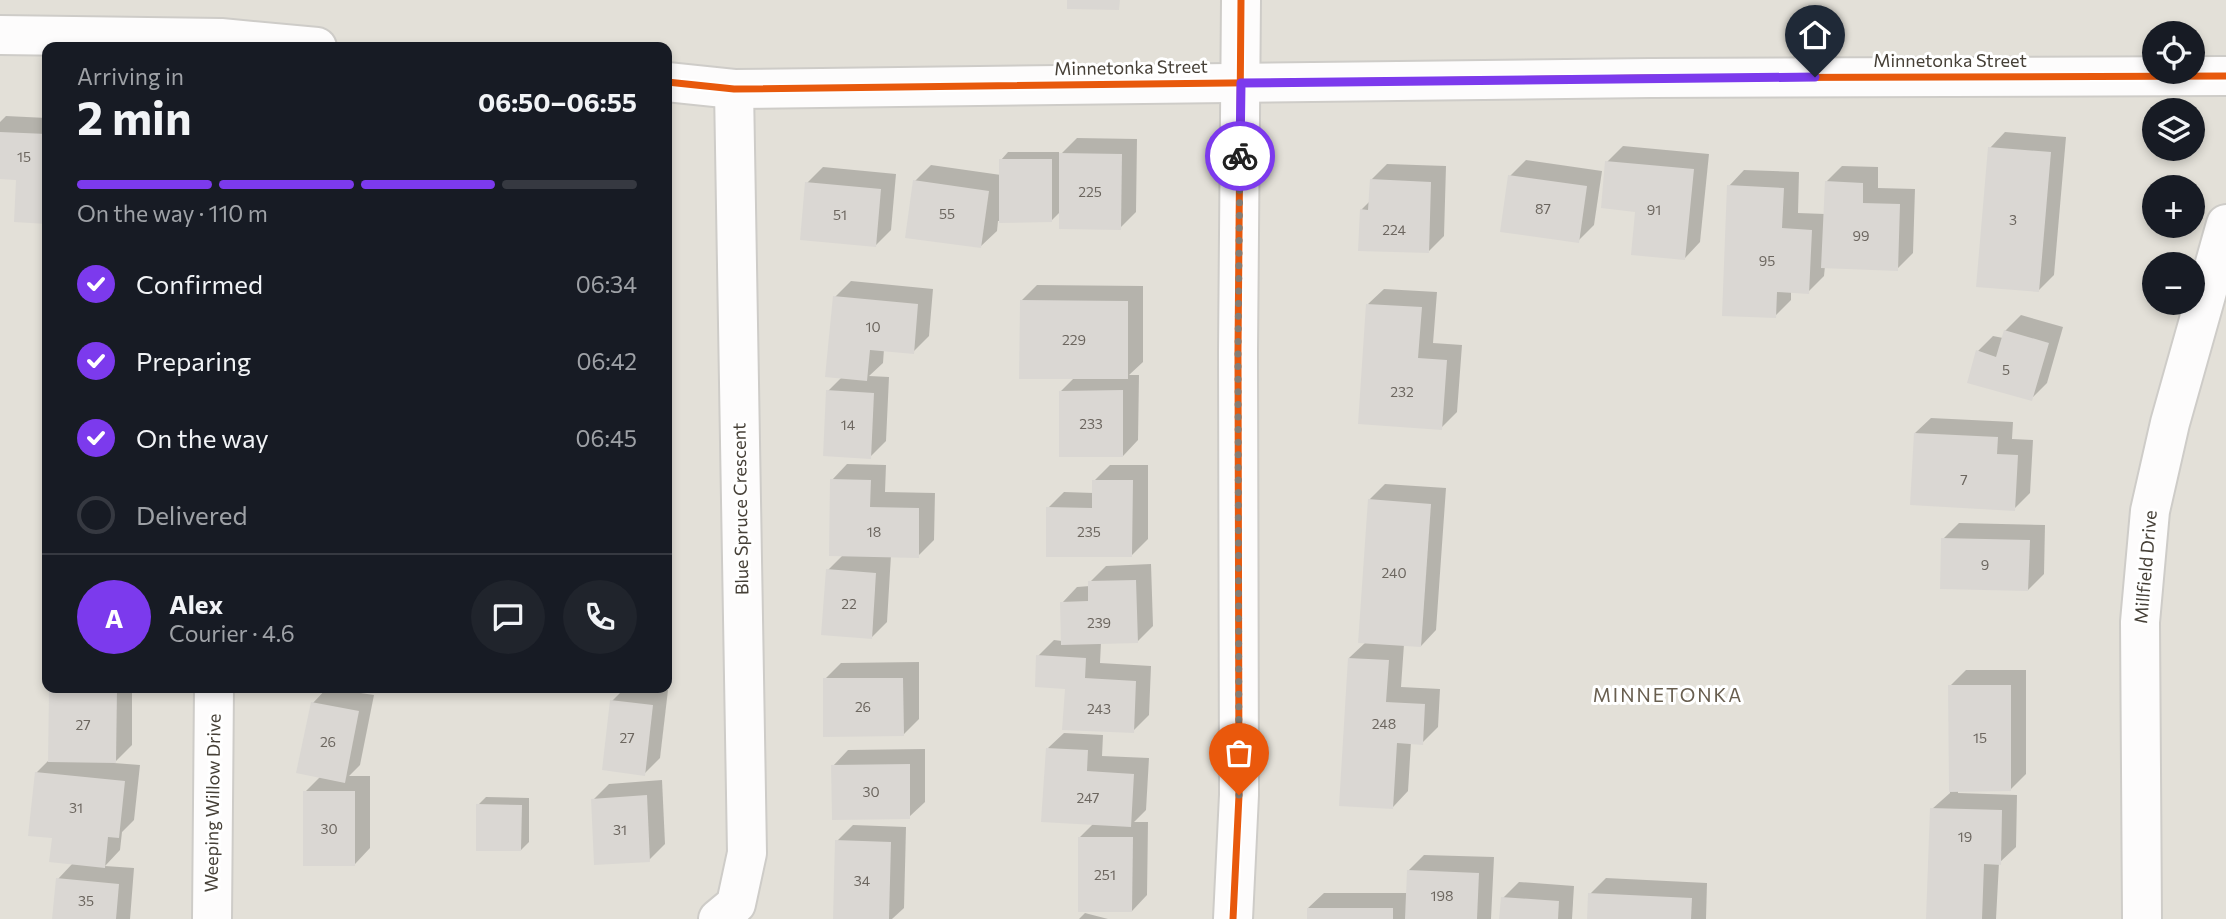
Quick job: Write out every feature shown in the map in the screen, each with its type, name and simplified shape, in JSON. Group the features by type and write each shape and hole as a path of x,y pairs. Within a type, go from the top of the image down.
{"street":[{"path":"1233,919 1239,795 1238,352 1241,0"},
{"path":"0,35 221,42"},
{"name":"Minnetonka Street","path":"672,83 734,89 1664,78 2226,76"},
{"name":"Blue Spruce Crescent","path":"718,919 736,904 747,853 734,89"},
{"name":"Millfield Drive","path":"2142,919 2140,622 2150,511 2170,423 2226,224"},
{"name":"Weeping Willow Drive","path":"212,919 214,693"}],"shaded area":[{"path":"0,0 2226,0 2226,919 0,919"}],"building":[{"path":"1067,0 1120,0 1119,10 1067,9"},
{"path":"0,132 42,134 42,224 14,222 16,180 0,179"},
{"path":"1988,147 2051,152 2039,292 1976,287"},
{"path":"1059,153 1122,154 1121,230 1059,229"},
{"path":"999,159 1052,159 1052,222 999,223"},
{"path":"1605,161 1694,169 1685,260 1631,255 1635,212 1601,208"},
{"path":"1508,175 1587,186 1579,243 1500,232"},
{"path":"1370,179 1431,182 1429,253 1358,251 1360,209 1368,210"},
{"path":"913,180 989,191 981,248 905,238"},
{"path":"1825,181 1863,183 1863,203 1900,204 1898,271 1821,268"},
{"path":"805,182 881,189 876,247 800,240"},
{"path":"1727,185 1784,188 1782,228 1812,230 1809,294 1777,292 1776,318 1722,316"},
{"path":"833,296 918,304 914,354 870,350 867,381 825,377"},
{"path":"1020,300 1128,301 1128,379 1019,379"},
{"path":"1366,304 1422,307 1418,358 1447,360 1442,430 1358,424"},
{"path":"2004,330 2049,343 2032,401 1967,383 1976,350 1996,357"},
{"path":"826,390 874,393 871,459 823,456"},
{"path":"1123,390 1123,457 1059,457 1059,391"},
{"path":"1914,433 1998,437 1997,454 2018,455 2015,511 1910,505"},
{"path":"830,479 871,480 870,507 919,508 919,558 829,556"},
{"path":"1092,480 1133,480 1132,557 1046,557 1046,507 1092,508"},
{"path":"1368,499 1431,504 1421,647 1358,643"},
{"path":"1941,538 2030,540 2028,591 1940,589"},
{"path":"826,569 876,573 872,639 821,635"},
{"path":"1136,580 1138,643 1061,645 1060,602 1088,601 1088,581"},
{"path":"1036,655 1086,658 1085,678 1136,681 1134,733 1062,730 1065,689 1035,687"},
{"path":"1348,658 1389,660 1386,702 1425,704 1423,745 1397,743 1393,809 1339,806"},
{"path":"823,678 903,678 904,736 823,737"},
{"path":"1948,685 2011,685 2011,791 1949,792"},
{"path":"49,693 117,693 116,763 48,762"},
{"path":"610,700 653,705 645,776 602,770"},
{"path":"311,702 359,711 345,783 296,773"},
{"path":"1046,748 1088,750 1087,771 1134,774 1131,827 1041,822"},
{"path":"910,764 910,819 832,820 831,765"},
{"path":"35,772 125,781 119,838 108,837 105,868 49,862 52,838 28,836"},
{"path":"303,791 355,791 355,866 303,866"},
{"path":"647,795 650,862 594,865 591,799"},
{"path":"476,804 522,805 521,851 476,851"},
{"path":"1930,808 2002,810 2001,865 1984,864 1982,919 1926,919"},
{"path":"1078,837 1133,837 1132,912 1078,912"},
{"path":"835,840 891,842 889,919 833,919"},
{"path":"1407,870 1479,873 1477,919 1405,919"},
{"path":"56,878 119,884 116,919 52,919"},
{"path":"1588,893 1692,898 1691,919 1587,919"},
{"path":"1501,897 1559,901 1558,919 1499,919"},
{"path":"1307,908 1393,908 1393,919 1307,919"}],"cycle path":[{"path":"1233,919 1239,795 1238,352 1241,0"},
{"path":"672,83 734,89 1650,78 2226,76"}],"way so far":[{"path":"1239,795 1240,156"}],"district":[{"name":"MINNETONKA","path":"1668,695"}],"route":[{"path":"1240,156 1241,83 1815,77"}]}
